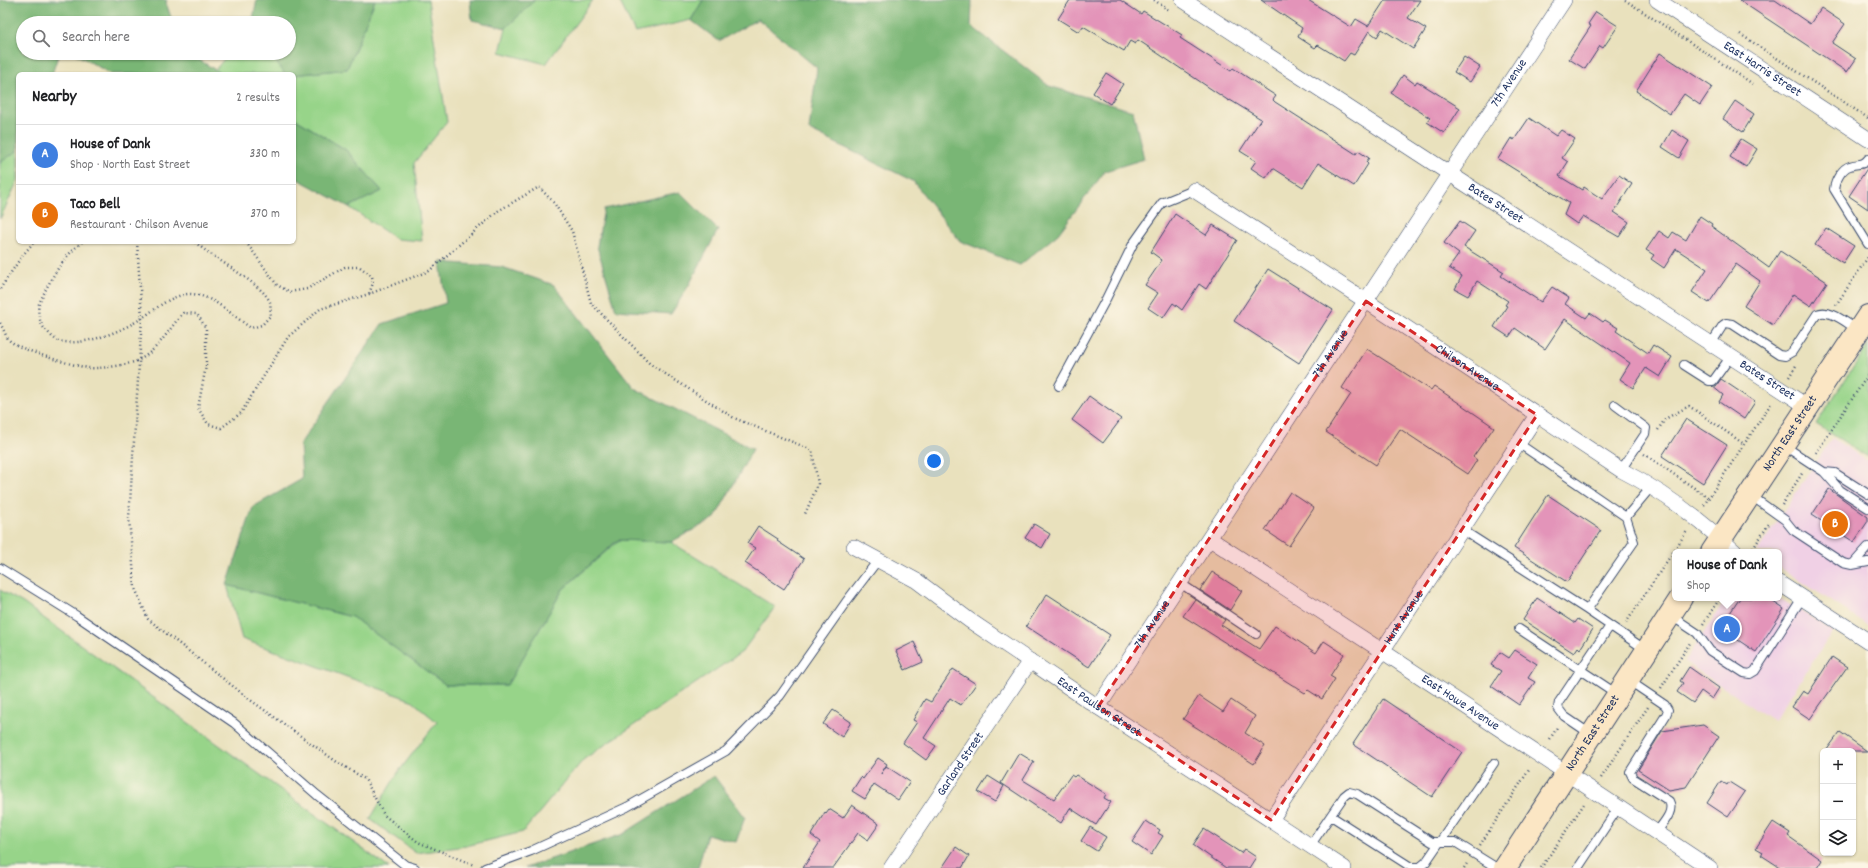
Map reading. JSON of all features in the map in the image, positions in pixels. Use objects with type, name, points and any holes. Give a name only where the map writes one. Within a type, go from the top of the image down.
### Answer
[{"type":"main road","name":"North East Street","points":[[1723,548],[1750,494],[1863,323]]},
{"type":"main road","name":"North East Street","points":[[1505,868],[1675,606]]},
{"type":"street","name":"Bates Street","points":[[1183,0],[1808,406]]},
{"type":"street","name":"7th Avenue","points":[[1098,707],[1564,0]]},
{"type":"street","name":"East Harris Street","points":[[1657,0],[1868,139]]},
{"type":"street","name":"Chilson Avenue","points":[[1194,190],[1366,301],[1621,470],[1652,486],[1696,517],[1723,548]]},
{"type":"street","name":"Hunt Avenue","points":[[1271,820],[1537,415]]},
{"type":"street","name":"East Howe Avenue","points":[[1210,539],[1710,868]]},
{"type":"street","name":"East Paulson Street","points":[[854,547],[917,581],[969,620],[1098,707],[1344,868]]},
{"type":"street","points":[[1782,585],[1868,641]]},
{"type":"street","name":"Garland Street","points":[[891,868],[1030,661]]},
{"type":"lane","points":[[1868,159],[1862,165],[1851,165],[1846,168],[1835,183],[1834,189],[1868,244]]},
{"type":"lane","points":[[1059,386],[1105,301],[1133,244],[1162,203],[1194,190]]},
{"type":"lane","points":[[1711,344],[1726,322],[1732,324],[1778,355],[1785,356],[1792,352],[1817,314],[1822,312],[1863,323]]},
{"type":"lane","points":[[1684,365],[1709,381],[1713,381],[1731,356]]},
{"type":"lane","points":[[1615,405],[1646,428],[1645,434],[1621,470]]},
{"type":"lane","points":[[1518,443],[1626,517],[1634,542],[1587,610]]},
{"type":"lane","points":[[1782,444],[1824,472],[1840,490],[1868,508]]},
{"type":"lane","points":[[1824,472],[1835,473],[1868,494]]},
{"type":"lane","points":[[1626,517],[1652,486]]},
{"type":"lane","points":[[1750,494],[1785,520],[1793,530],[1843,563],[1852,565],[1868,562]]},
{"type":"lane","points":[[1461,529],[1646,650]]},
{"type":"lane","points":[[1852,565],[1868,547]]},
{"type":"lane","points":[[485,868],[531,851],[627,807],[726,751],[780,696],[846,602],[878,560]]},
{"type":"lane","points":[[0,568],[77,616],[234,723],[330,805],[405,865],[415,868]]},
{"type":"lane","points":[[1180,583],[1256,634]]},
{"type":"lane","points":[[1675,606],[1710,651],[1744,672],[1750,674],[1755,671],[1802,598]]},
{"type":"lane","points":[[1592,734],[1564,716],[1558,708],[1559,702],[1610,626]]},
{"type":"lane","points":[[1519,630],[1580,670],[1654,698],[1665,705],[1668,710],[1666,715],[1630,772],[1633,778],[1669,802],[1672,806],[1671,812],[1656,832]]},
{"type":"lane","points":[[1331,816],[1411,867],[1420,867],[1426,862],[1494,763]]},
{"type":"lane","points":[[1310,846],[1344,796],[1349,792],[1357,794],[1432,842],[1455,842],[1497,868]]},
{"type":"lane","points":[[1578,868],[1618,808]]},
{"type":"path","points":[[1625,0],[1756,86]]},
{"type":"path","points":[[1735,31],[1868,118]]},
{"type":"path","points":[[0,322],[9,340],[38,355],[89,368],[115,366],[139,360],[158,346],[171,326],[183,313],[197,314],[206,328],[206,366],[198,408],[208,424],[221,428],[241,413],[288,336],[320,309],[369,294],[429,271],[498,211],[539,187],[554,203],[572,232],[591,303],[650,364],[734,418],[812,450],[818,484],[805,514]]},
{"type":"path","points":[[0,289],[22,256],[32,244]]},
{"type":"path","points":[[80,244],[70,252],[52,277],[38,307],[42,326],[58,341],[76,342],[104,337],[142,318],[163,302],[188,294],[214,300],[251,328],[262,325],[271,315],[270,302],[260,288],[205,252],[197,244]]},
{"type":"path","points":[[137,244],[142,318],[129,518],[135,588],[148,619],[249,699],[337,762],[365,779],[384,815],[418,842],[481,868]]},
{"type":"path","points":[[247,244],[277,285],[290,292],[307,289],[345,267],[360,267],[372,276],[373,284],[369,294]]},
{"type":"path","points":[[1830,314],[1868,257]]},
{"type":"path","points":[[1675,549],[1798,363]]},
{"type":"path","points":[[1657,431],[1665,419],[1689,406],[1744,444]]},
{"type":"path","points":[[1646,447],[1642,453],[1709,498]]},
{"type":"path","points":[[1620,632],[1672,553]]},
{"type":"path","points":[[1541,868],[1718,601]]},
{"type":"path","points":[[1550,739],[1564,716]]},
{"type":"path","points":[[1464,868],[1529,770]]},
{"type":"highlighted area","points":[[1366,301],[1537,415],[1271,820],[1098,707]]},
{"type":"shaded area","points":[[1832,438],[1868,461],[1868,625],[1782,569],[1782,549],[1759,549]]},
{"type":"shaded area","points":[[1782,600],[1833,631],[1774,721],[1685,662],[1724,601]]},
{"type":"green space","points":[[0,0],[167,0],[166,3],[171,16],[16,16],[16,60],[57,60],[53,72],[16,72],[16,151],[0,163]]},
{"type":"green space","points":[[257,0],[375,0],[347,69],[296,75],[296,72],[284,72],[275,60],[296,60],[296,16],[254,16]]},
{"type":"green space","points":[[375,0],[428,0],[447,122],[414,163],[422,241],[396,239],[349,207],[382,191],[346,150],[296,119],[296,75],[347,69]]},
{"type":"green space","points":[[470,0],[534,1],[506,28],[472,20]]},
{"type":"green space","points":[[534,0],[593,0],[546,64],[500,52],[506,28]]},
{"type":"green space","points":[[622,0],[703,0],[691,20],[635,33],[620,2]]},
{"type":"green space","points":[[703,0],[972,0],[971,26],[1049,86],[1133,111],[1144,159],[1105,171],[1058,234],[1020,265],[960,241],[913,181],[809,130],[817,68],[758,19],[719,41],[691,20]]},
{"type":"green space","points":[[86,60],[199,60],[219,72],[107,72]]},
{"type":"green space","points":[[223,60],[275,60],[284,72],[218,72],[215,70]]},
{"type":"green space","points":[[296,119],[346,150],[382,191],[349,207],[296,178]]},
{"type":"green space","points":[[16,151],[16,184],[0,219],[0,162]]},
{"type":"green space","points":[[680,192],[718,230],[689,285],[671,314],[616,310],[597,246],[604,209]]},
{"type":"green space","points":[[440,262],[502,267],[554,285],[634,388],[753,449],[715,518],[671,542],[618,540],[563,589],[507,685],[446,685],[352,617],[227,585],[253,507],[302,479],[300,444],[382,324],[446,303]]},
{"type":"green space","points":[[1868,345],[1868,457],[1816,424]]},
{"type":"green space","points":[[619,540],[671,542],[775,607],[742,652],[584,759],[523,832],[466,846],[416,853],[370,819],[399,771],[437,722],[411,700],[242,639],[227,585],[352,617],[446,685],[507,685],[563,589]]},
{"type":"green space","points":[[0,590],[23,603],[389,868],[0,868]]},
{"type":"green space","points":[[714,776],[745,817],[736,842],[707,834],[698,868],[525,868],[623,834]]},
{"type":"building","points":[[1070,0],[1120,0],[1141,14],[1143,11],[1182,35],[1180,38],[1231,71],[1233,68],[1276,96],[1273,100],[1275,102],[1356,154],[1358,151],[1369,158],[1366,162],[1368,164],[1354,186],[1318,163],[1303,187],[1273,168],[1266,178],[1251,168],[1256,161],[1240,151],[1261,119],[1230,100],[1229,101],[1138,40],[1135,44],[1130,41],[1124,51],[1083,26],[1079,32],[1058,19]]},
{"type":"building","points":[[1261,0],[1308,0],[1351,27],[1356,19],[1368,26],[1385,0],[1420,0],[1408,18],[1426,29],[1413,49],[1382,29],[1377,37],[1369,31],[1354,55],[1350,53],[1344,61],[1318,45],[1315,48],[1298,37],[1302,28]]},
{"type":"building","points":[[1739,0],[1775,0],[1810,24],[1821,8],[1845,24],[1832,43],[1856,59],[1847,72]]},
{"type":"building","points":[[1596,12],[1618,26],[1603,48],[1600,46],[1585,69],[1569,59],[1591,26],[1588,24]]},
{"type":"building","points":[[1660,53],[1712,87],[1700,105],[1684,94],[1670,114],[1636,91]]},
{"type":"building","points":[[1464,57],[1480,67],[1470,82],[1454,72]]},
{"type":"building","points":[[1106,73],[1123,84],[1110,104],[1093,93]]},
{"type":"building","points":[[1403,75],[1415,84],[1417,81],[1460,108],[1444,133],[1427,122],[1430,118],[1391,93]]},
{"type":"building","points":[[1735,101],[1754,114],[1743,132],[1723,119]]},
{"type":"building","points":[[1529,118],[1556,136],[1561,130],[1575,139],[1562,158],[1568,162],[1559,176],[1582,190],[1584,187],[1602,199],[1619,175],[1632,184],[1614,212],[1629,222],[1619,237],[1583,216],[1577,224],[1564,215],[1569,203],[1498,159],[1511,138],[1514,140]]},
{"type":"building","points":[[1672,130],[1689,141],[1679,158],[1662,147]]},
{"type":"building","points":[[1741,139],[1757,149],[1746,167],[1730,157]]},
{"type":"building","points":[[1868,167],[1868,209],[1849,196]]},
{"type":"building","points":[[1175,214],[1206,235],[1213,225],[1237,240],[1206,289],[1199,284],[1182,310],[1173,303],[1163,318],[1148,308],[1158,293],[1145,285],[1162,260],[1151,252]]},
{"type":"building","points":[[1700,216],[1712,224],[1711,226],[1769,268],[1780,251],[1827,282],[1811,306],[1793,294],[1773,325],[1744,306],[1760,281],[1736,264],[1709,303],[1692,292],[1707,269],[1676,249],[1664,268],[1651,259],[1654,255],[1646,250],[1659,231],[1669,238],[1673,232],[1686,240]]},
{"type":"building","points":[[1460,221],[1475,231],[1464,247],[1504,272],[1501,276],[1541,302],[1552,287],[1569,298],[1565,304],[1586,318],[1590,313],[1603,322],[1605,320],[1618,328],[1616,331],[1648,353],[1653,345],[1672,357],[1660,377],[1646,368],[1633,388],[1620,379],[1630,363],[1565,319],[1545,349],[1515,328],[1509,337],[1494,327],[1507,306],[1505,305],[1508,301],[1477,281],[1468,296],[1455,289],[1462,276],[1449,268],[1459,254],[1444,243]]},
{"type":"building","points":[[1826,228],[1854,246],[1843,263],[1815,245]]},
{"type":"building","points":[[1268,269],[1333,310],[1299,363],[1234,321]]},
{"type":"building","points":[[1367,349],[1431,390],[1434,386],[1494,427],[1473,457],[1477,460],[1468,474],[1400,429],[1376,465],[1326,432],[1351,394],[1342,388]]},
{"type":"building","points":[[1721,379],[1755,402],[1744,419],[1719,402],[1723,395],[1712,386],[1716,386]]},
{"type":"building","points":[[1089,396],[1121,419],[1103,443],[1072,420]]},
{"type":"building","points":[[1686,419],[1727,445],[1703,483],[1662,456]]},
{"type":"building","points":[[1829,489],[1868,517],[1868,521],[1854,542],[1812,515]]},
{"type":"building","points":[[1290,492],[1314,508],[1289,546],[1265,530]]},
{"type":"building","points":[[1548,495],[1601,530],[1567,582],[1514,548]]},
{"type":"building","points":[[1034,524],[1050,534],[1042,548],[1025,538]]},
{"type":"building","points":[[758,526],[804,559],[784,589],[745,563],[755,548],[747,543]]},
{"type":"building","points":[[1212,572],[1242,591],[1230,610],[1200,590]]},
{"type":"building","points":[[1047,594],[1110,635],[1089,667],[1026,626]]},
{"type":"building","points":[[1537,598],[1575,623],[1578,619],[1593,629],[1580,649],[1578,647],[1574,653],[1523,620]]},
{"type":"building","points":[[1195,599],[1225,620],[1221,625],[1259,649],[1275,626],[1316,653],[1324,641],[1344,654],[1330,676],[1335,679],[1322,699],[1308,690],[1305,693],[1183,616]]},
{"type":"building","points":[[1738,601],[1772,601],[1784,609],[1756,652],[1720,628]]},
{"type":"building","points":[[914,642],[923,662],[905,670],[896,651]]},
{"type":"building","points":[[1515,650],[1537,664],[1528,678],[1535,682],[1519,705],[1491,686],[1501,671],[1491,665],[1500,652],[1509,658]]},
{"type":"building","points":[[1832,657],[1847,667],[1810,719],[1792,707],[1803,691],[1808,694]]},
{"type":"building","points":[[1689,667],[1719,688],[1712,699],[1701,691],[1693,703],[1677,692],[1683,683],[1680,681]]},
{"type":"building","points":[[953,669],[976,684],[961,705],[950,698],[924,738],[936,746],[926,760],[903,743],[917,722],[913,720],[925,699],[931,702]]},
{"type":"building","points":[[1199,696],[1223,712],[1231,700],[1255,716],[1245,733],[1265,746],[1254,764],[1183,719]]},
{"type":"building","points":[[1383,699],[1462,752],[1432,797],[1353,744]]},
{"type":"building","points":[[833,710],[851,722],[842,737],[823,724]]},
{"type":"building","points":[[1703,725],[1719,736],[1686,787],[1669,790],[1638,770],[1662,731]]},
{"type":"building","points":[[1840,732],[1867,751],[1856,751],[1856,748],[1828,748]]},
{"type":"building","points":[[1019,753],[1034,762],[1023,780],[1054,799],[1071,775],[1074,777],[1076,775],[1106,794],[1104,798],[1111,802],[1096,825],[1070,808],[1061,823],[1001,783]]},
{"type":"building","points":[[878,758],[887,764],[881,774],[886,766],[910,782],[898,800],[874,784],[865,799],[852,791],[861,777],[863,779]]},
{"type":"building","points":[[988,776],[1004,786],[995,802],[978,792]]},
{"type":"building","points":[[1721,781],[1727,785],[1729,782],[1745,792],[1728,817],[1707,803]]},
{"type":"building","points":[[852,805],[879,824],[868,840],[858,833],[833,868],[803,868],[820,842],[811,835],[825,812],[826,813],[829,809],[843,818]]},
{"type":"building","points":[[1146,821],[1160,830],[1158,833],[1163,836],[1151,855],[1132,842]]},
{"type":"building","points":[[1773,822],[1790,833],[1788,836],[1822,860],[1817,868],[1781,868],[1761,855],[1763,852],[1756,848]]},
{"type":"building","points":[[1090,827],[1106,837],[1097,851],[1081,841]]},
{"type":"building","points":[[1204,829],[1241,853],[1244,849],[1256,857],[1249,868],[1226,868],[1193,845]]},
{"type":"building","points":[[956,847],[969,856],[962,868],[942,868]]},
{"type":"place","name":"Taco Bell","points":[[1835,524]]},
{"type":"place","name":"House of Dank","points":[[1727,629]]}]
